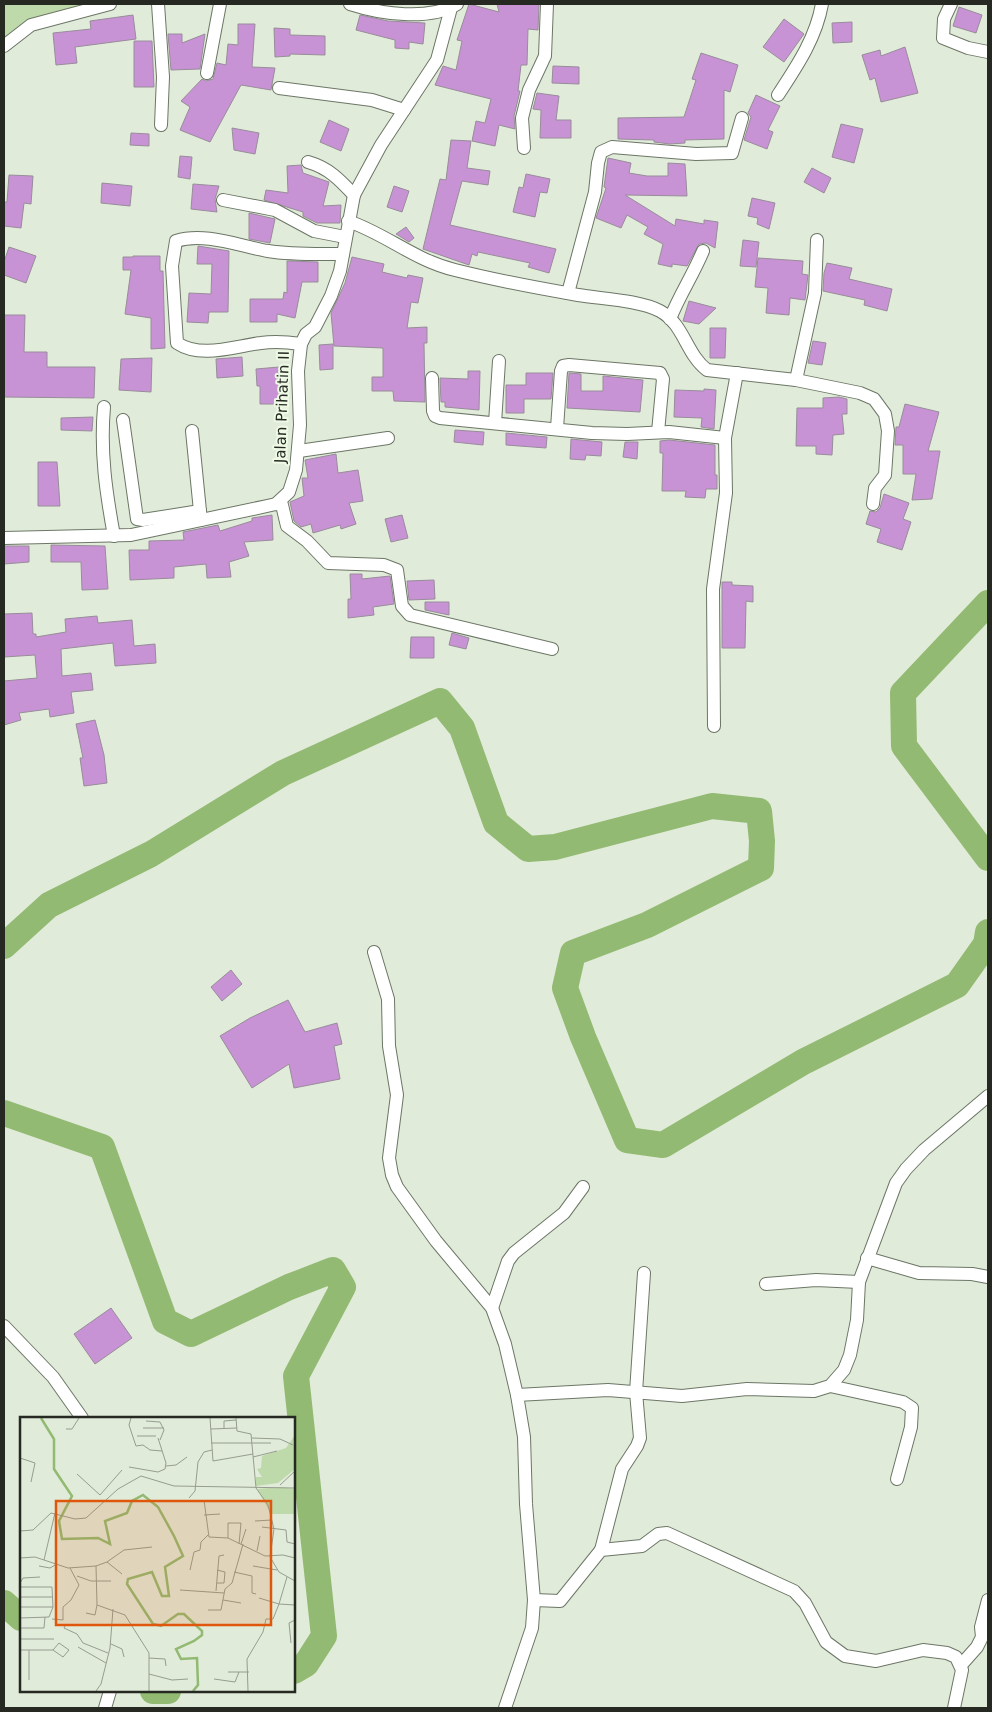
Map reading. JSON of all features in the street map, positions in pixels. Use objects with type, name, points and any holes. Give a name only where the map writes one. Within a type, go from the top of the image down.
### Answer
[{"type":"street","points":[[4,46],[31,25],[110,4]]},
{"type":"street","points":[[158,4],[163,77],[161,125]]},
{"type":"street","points":[[207,73],[220,4]]},
{"type":"street","points":[[350,4],[411,16],[453,5]]},
{"type":"street","points":[[524,148],[522,118],[529,90],[545,56],[547,4]]},
{"type":"street","points":[[778,95],[809,46],[817,26],[822,4]]},
{"type":"street","points":[[951,4],[944,19],[943,38],[968,48],[988,52]]},
{"type":"street","name":"Jalan Prihatin II","points":[[276,504],[289,492],[299,451],[298,371],[300,344],[326,307],[340,271],[354,195],[381,145],[437,60],[453,5]]},
{"type":"street","points":[[279,88],[372,100],[404,110]]},
{"type":"street","points":[[568,293],[595,192],[601,152],[612,147],[696,154],[732,154],[742,118]]},
{"type":"street","points":[[308,162],[319,165],[336,176],[354,195]]},
{"type":"street","points":[[223,200],[275,210],[314,231],[345,237]]},
{"type":"street","points":[[348,221],[371,229],[404,250],[421,258],[454,270],[649,308],[660,312],[679,328],[698,363],[707,370],[796,380],[860,393],[874,399],[882,408],[887,424],[886,470],[882,481],[875,488],[873,504]]},
{"type":"street","points":[[300,344],[260,343],[198,351],[186,349],[177,343],[172,266],[176,241],[185,238],[220,241],[268,251],[343,254]]},
{"type":"street","points":[[796,380],[815,293],[817,240]]},
{"type":"street","points":[[670,319],[680,294],[695,272],[703,251]]},
{"type":"street","points":[[495,423],[499,362]]},
{"type":"street","points":[[557,428],[561,371],[563,366],[569,365],[660,373],[663,379],[658,432]]},
{"type":"street","points":[[714,726],[711,616],[715,563],[726,493],[726,438],[737,373]]},
{"type":"street","points":[[432,378],[435,416],[440,418],[612,434],[658,432],[726,438]]},
{"type":"street","points":[[104,407],[102,463],[114,536]]},
{"type":"street","points":[[123,420],[137,519],[200,515],[276,504],[282,506],[289,528],[307,541],[328,563],[384,565],[397,570],[402,606],[410,615],[552,649]]},
{"type":"street","points":[[192,431],[200,515]]},
{"type":"street","points":[[299,451],[388,438]]},
{"type":"street","points":[[4,538],[114,536],[200,515]]},
{"type":"street","points":[[374,952],[388,999],[389,1046],[397,1095],[390,1158],[392,1175],[398,1187],[436,1241],[492,1308],[505,1344],[518,1395],[524,1437],[526,1504],[534,1600],[532,1628],[506,1707]]},
{"type":"street","points":[[518,1395],[608,1390],[677,1396],[747,1389],[809,1392],[830,1386],[844,1370],[854,1344],[859,1282],[891,1193],[901,1175],[939,1136],[988,1096]]},
{"type":"street","points":[[492,1308],[508,1261],[514,1252],[564,1213],[583,1187]]},
{"type":"street","points":[[867,1258],[919,1273],[972,1274],[988,1277]]},
{"type":"street","points":[[534,1600],[560,1601],[601,1550],[622,1469],[640,1438],[636,1392],[644,1273]]},
{"type":"street","points":[[766,1284],[816,1280],[859,1282]]},
{"type":"street","points":[[4,1326],[52,1377],[81,1417]]},
{"type":"street","points":[[830,1386],[903,1402],[912,1408],[911,1427],[897,1479]]},
{"type":"street","points":[[601,1550],[642,1546],[658,1534],[667,1533],[794,1591],[806,1603],[826,1642],[840,1653],[876,1661],[911,1651],[931,1650],[951,1654],[961,1665]]},
{"type":"street","points":[[954,1708],[961,1676],[961,1665],[985,1639],[981,1627],[988,1600]]},
{"type":"street","points":[[105,1707],[110,1692]]},
{"type":"green space","points":[[4,4],[90,4],[4,39]]},
{"type":"building","points":[[469,4],[499,12],[497,4],[539,4],[538,30],[528,29],[527,65],[521,65],[518,91],[520,91],[514,116],[515,129],[499,125],[495,146],[472,141],[476,121],[485,123],[491,99],[435,85],[443,66],[456,70],[462,41],[457,40]]},
{"type":"building","points":[[959,7],[982,15],[976,33],[953,26]]},
{"type":"building","points":[[133,15],[136,39],[75,47],[77,63],[56,65],[53,33],[91,29],[90,21]]},
{"type":"building","points":[[360,15],[388,21],[425,23],[423,44],[409,42],[409,49],[395,48],[395,40],[356,30]]},
{"type":"building","points":[[784,19],[804,34],[784,62],[763,47]]},
{"type":"building","points":[[852,22],[852,42],[833,43],[832,23]]},
{"type":"building","points":[[238,24],[255,24],[252,67],[275,68],[271,90],[241,85],[210,142],[180,130],[190,107],[181,101],[202,79],[206,81],[213,79],[217,63],[226,65],[228,44],[238,45]]},
{"type":"building","points":[[274,28],[290,29],[290,35],[325,36],[325,55],[290,54],[290,56],[275,57]]},
{"type":"building","points":[[168,34],[182,34],[182,43],[205,34],[200,69],[171,70]]},
{"type":"building","points":[[134,41],[152,41],[154,87],[134,87]]},
{"type":"building","points":[[905,47],[918,93],[881,102],[875,78],[870,80],[862,55],[880,50],[881,56]]},
{"type":"building","points":[[701,53],[738,65],[730,92],[724,90],[724,139],[685,140],[685,143],[670,144],[654,142],[654,140],[618,139],[618,118],[684,117],[696,80],[692,79]]},
{"type":"building","points":[[553,66],[579,67],[579,84],[552,83]]},
{"type":"building","points":[[537,93],[559,96],[556,120],[571,120],[571,138],[540,138],[541,110],[533,109]]},
{"type":"building","points":[[756,95],[780,106],[768,130],[773,132],[767,149],[744,140],[751,117],[748,113]]},
{"type":"building","points":[[329,120],[349,129],[341,151],[320,142]]},
{"type":"building","points":[[841,124],[863,129],[854,163],[832,157]]},
{"type":"building","points":[[232,128],[259,133],[255,154],[234,150]]},
{"type":"building","points":[[131,133],[149,134],[149,146],[130,145]]},
{"type":"building","points":[[451,140],[471,141],[467,168],[490,171],[488,185],[462,181],[450,225],[556,249],[549,273],[528,267],[530,263],[478,252],[477,256],[472,254],[469,265],[423,249],[440,179],[446,180]]},
{"type":"building","points":[[180,156],[192,157],[190,179],[178,177]]},
{"type":"building","points":[[608,158],[631,163],[629,173],[647,176],[668,176],[668,163],[685,164],[687,196],[625,195],[675,226],[676,219],[704,224],[704,220],[718,222],[715,248],[706,243],[699,244],[687,266],[672,264],[672,267],[658,264],[663,244],[644,234],[648,227],[627,215],[621,228],[596,218],[606,188],[604,187]]},
{"type":"building","points":[[301,165],[303,173],[329,182],[323,206],[341,205],[340,223],[317,223],[303,216],[303,212],[264,200],[266,190],[288,193],[287,166]]},
{"type":"building","points":[[812,168],[831,178],[824,193],[804,182]]},
{"type":"building","points":[[526,174],[550,179],[547,193],[540,192],[535,217],[513,212],[519,187],[523,188]]},
{"type":"building","points":[[9,175],[33,176],[31,204],[24,203],[21,228],[4,226],[4,202],[7,202]]},
{"type":"building","points":[[102,183],[132,186],[130,206],[101,203]]},
{"type":"building","points":[[193,184],[219,186],[215,199],[217,212],[191,209]]},
{"type":"building","points":[[394,186],[409,191],[402,212],[387,207]]},
{"type":"building","points":[[752,198],[775,203],[769,229],[757,224],[758,218],[748,216]]},
{"type":"building","points":[[249,213],[275,219],[270,243],[249,239]]},
{"type":"building","points":[[406,227],[414,238],[409,242],[396,234]]},
{"type":"building","points":[[743,240],[759,242],[756,267],[740,266]]},
{"type":"building","points":[[198,246],[229,251],[228,312],[209,312],[208,323],[187,322],[189,293],[211,294],[212,264],[197,264]]},
{"type":"building","points":[[9,247],[36,256],[26,283],[4,275],[4,262]]},
{"type":"building","points":[[160,256],[160,271],[163,271],[165,348],[151,349],[151,318],[125,314],[131,270],[123,270],[123,257]]},
{"type":"building","points":[[352,257],[384,264],[382,272],[407,278],[408,275],[423,278],[418,303],[411,302],[407,328],[427,327],[427,343],[424,343],[425,402],[394,401],[393,391],[372,391],[372,377],[383,377],[383,348],[334,346],[331,313],[345,283]]},
{"type":"building","points":[[758,258],[803,261],[802,274],[808,275],[805,300],[790,298],[789,315],[766,313],[768,288],[755,287]]},
{"type":"building","points":[[287,261],[318,262],[318,282],[302,282],[295,318],[277,314],[277,322],[250,322],[250,299],[283,299],[284,292],[287,293]]},
{"type":"building","points":[[827,263],[852,268],[849,279],[892,289],[887,311],[864,305],[865,300],[823,291],[824,273]]},
{"type":"building","points":[[689,301],[716,308],[699,324],[683,321]]},
{"type":"building","points":[[4,315],[25,315],[24,352],[47,352],[47,367],[95,367],[94,398],[4,397]]},
{"type":"building","points":[[710,328],[726,328],[725,358],[710,358]]},
{"type":"building","points":[[813,341],[826,343],[822,365],[808,363]]},
{"type":"building","points":[[333,344],[333,369],[320,370],[319,345]]},
{"type":"building","points":[[242,357],[243,376],[217,378],[216,359]]},
{"type":"building","points":[[152,358],[151,392],[119,390],[121,359]]},
{"type":"building","points":[[279,367],[280,404],[260,404],[260,386],[257,386],[256,369]]},
{"type":"building","points":[[468,371],[480,371],[479,410],[445,407],[445,402],[441,402],[440,378],[468,379]]},
{"type":"building","points":[[526,373],[553,373],[551,399],[524,399],[524,413],[506,413],[506,385],[526,385]]},
{"type":"building","points":[[569,373],[581,374],[581,391],[603,391],[603,376],[643,380],[640,412],[567,408]]},
{"type":"building","points":[[704,389],[716,390],[714,429],[701,427],[702,418],[674,417],[675,390],[704,391]]},
{"type":"building","points":[[839,397],[847,399],[847,414],[842,414],[844,434],[833,435],[832,455],[816,454],[816,446],[796,446],[797,408],[823,408],[823,398]]},
{"type":"building","points":[[905,404],[939,412],[928,451],[940,451],[932,499],[912,500],[916,474],[903,474],[903,445],[895,445],[896,427],[899,427]]},
{"type":"building","points":[[93,417],[92,431],[61,430],[61,418]]},
{"type":"building","points":[[455,430],[484,432],[483,445],[454,442]]},
{"type":"building","points":[[506,433],[547,437],[546,448],[506,445]]},
{"type":"building","points":[[571,439],[602,442],[601,456],[586,455],[585,460],[570,459]]},
{"type":"building","points":[[669,440],[715,445],[717,489],[706,489],[705,498],[685,497],[686,491],[662,491],[663,453],[660,453],[660,441]]},
{"type":"building","points":[[625,442],[638,442],[637,459],[623,457]]},
{"type":"building","points":[[336,454],[338,473],[358,470],[363,501],[349,503],[356,524],[341,529],[340,525],[313,533],[311,524],[301,527],[294,521],[290,502],[304,496],[302,478],[308,478],[305,460]]},
{"type":"building","points":[[38,462],[57,462],[60,506],[38,506]]},
{"type":"building","points":[[884,494],[909,503],[903,519],[911,522],[902,550],[877,542],[881,529],[866,524],[870,511],[876,512],[880,508]]},
{"type":"building","points":[[272,515],[273,540],[244,542],[249,556],[229,562],[231,577],[207,578],[206,564],[174,567],[174,578],[130,580],[129,550],[149,550],[149,541],[184,540],[183,532],[218,525],[220,531],[252,521],[252,518]]},
{"type":"building","points":[[402,515],[408,538],[391,542],[385,519]]},
{"type":"building","points":[[51,545],[105,546],[108,589],[82,590],[81,562],[51,562]]},
{"type":"building","points":[[4,546],[29,546],[29,562],[4,564]]},
{"type":"building","points":[[350,574],[362,574],[362,579],[390,576],[394,604],[373,607],[374,615],[348,618],[348,599],[351,599]]},
{"type":"building","points":[[434,580],[435,599],[409,600],[407,581]]},
{"type":"building","points":[[722,582],[732,582],[732,585],[753,586],[753,602],[746,601],[745,648],[722,648]]},
{"type":"building","points":[[425,602],[449,602],[449,615],[425,610]]},
{"type":"building","points":[[32,613],[33,634],[36,634],[36,637],[66,632],[65,619],[97,616],[98,623],[132,620],[134,646],[155,644],[156,663],[115,666],[113,643],[61,649],[62,676],[91,673],[93,690],[71,692],[74,713],[50,717],[49,709],[19,713],[21,720],[4,725],[4,681],[37,678],[35,655],[4,657],[4,614]]},
{"type":"building","points":[[452,633],[469,638],[466,649],[449,645]]},
{"type":"building","points":[[411,637],[434,637],[434,658],[410,658]]},
{"type":"building","points":[[95,720],[104,755],[107,783],[84,786],[80,758],[83,758],[76,724]]},
{"type":"building","points":[[231,970],[242,984],[222,1001],[211,987]]},
{"type":"building","points":[[288,1000],[305,1032],[337,1023],[342,1044],[334,1046],[340,1079],[294,1088],[289,1064],[252,1088],[220,1036],[250,1018]]},
{"type":"building","points":[[111,1308],[132,1338],[95,1364],[74,1334]]},
{"type":"waterway","points":[[988,603],[903,693],[904,746],[988,858]]},
{"type":"waterway","points":[[4,946],[49,905],[151,854],[283,773],[440,701],[462,728],[496,823],[528,849],[555,847],[712,806],[759,811],[762,841],[761,868],[647,925],[573,953],[565,988],[583,1037],[627,1140],[663,1145],[803,1062],[957,985],[986,944],[988,932]]},
{"type":"waterway","points":[[4,1113],[102,1147],[165,1321],[191,1334],[289,1287],[333,1270],[343,1287],[296,1376],[324,1636],[306,1664],[295,1670]]},
{"type":"waterway","points":[[4,1603],[20,1617]]}]
